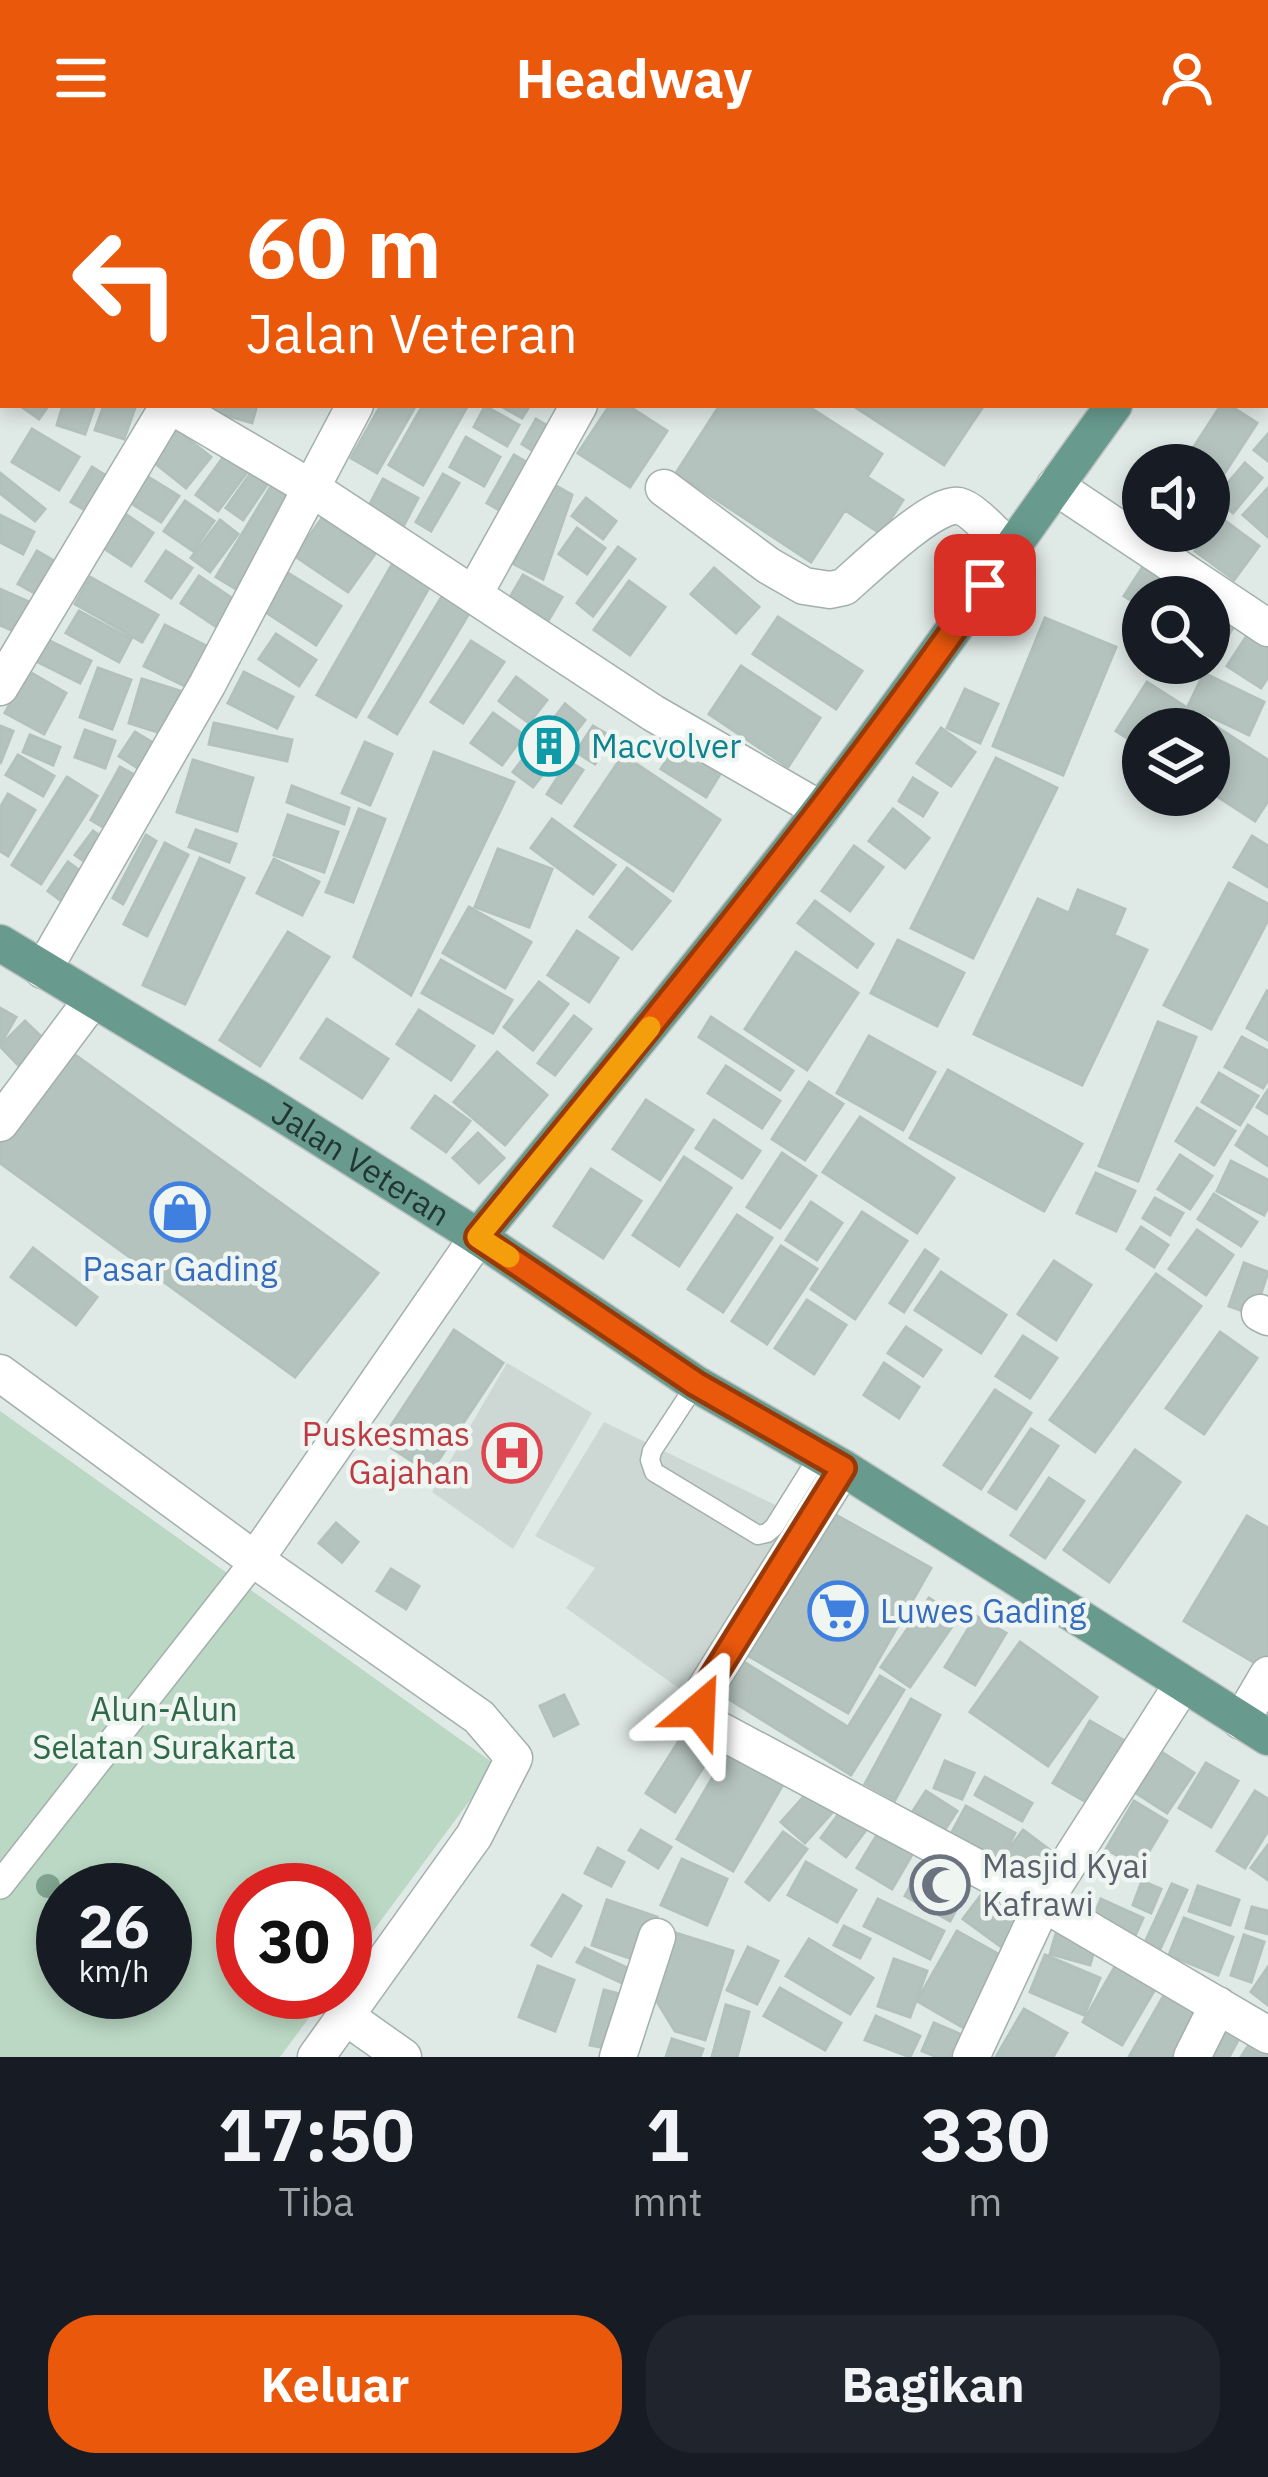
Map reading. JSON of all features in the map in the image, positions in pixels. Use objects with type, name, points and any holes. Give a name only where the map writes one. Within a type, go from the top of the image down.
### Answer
[{"type":"main road","points":[[478,1237],[821,810],[1112,408]]},
{"type":"main road","name":"Jalan Veteran","points":[[0,943],[279,1112],[478,1237],[696,1384],[831,1462],[1255,1729]]},
{"type":"street","points":[[2,681],[167,408]]},
{"type":"street","points":[[174,408],[311,488],[653,713],[821,810]]},
{"type":"street","points":[[43,970],[207,685],[353,408]]},
{"type":"street","points":[[474,594],[577,408]]},
{"type":"street","points":[[1055,486],[1268,628]]},
{"type":"street","points":[[664,488],[752,554],[804,586],[844,587],[920,522],[950,506],[965,508],[1010,549]]},
{"type":"street","points":[[0,1123],[92,1000]]},
{"type":"street","points":[[0,1885],[255,1560],[478,1237]]},
{"type":"street","points":[[0,1373],[479,1717],[514,1758],[474,1835],[372,1978]]},
{"type":"street","points":[[831,1462],[699,1699],[704,1721],[1043,1903],[1268,2036]]},
{"type":"street","points":[[1255,1729],[1268,1675]]},
{"type":"street","points":[[971,2057],[1043,1903],[1182,1685]]},
{"type":"street","points":[[618,2057],[657,1937]]},
{"type":"street","points":[[1192,2057],[1217,2005]]},
{"type":"street","points":[[316,2057],[343,2019]]},
{"type":"street","points":[[349,2019],[403,2057]]},
{"type":"lane","points":[[696,1384],[652,1451],[654,1472],[758,1535],[774,1527],[831,1462]]},
{"type":"shaded area","name":"Puskesmas Gajahan","points":[[507,1363],[592,1413],[513,1549],[432,1492]]},
{"type":"shaded area","points":[[604,1422],[794,1514],[684,1692],[566,1608],[595,1568],[535,1536]]},
{"type":"green space","name":"Alun-Alun Selatan Surakarta","points":[[0,1411],[496,1765],[372,1933],[372,1863],[216,1863],[216,2019],[308,2019],[280,2057],[0,2057]]},
{"type":"building","points":[[23,408],[47,408],[39,419]]},
{"type":"building","points":[[62,408],[94,408],[85,434],[57,425]]},
{"type":"building","points":[[103,408],[135,408],[124,439],[95,430]]},
{"type":"building","points":[[212,408],[256,408],[252,423]]},
{"type":"building","points":[[379,408],[414,408],[377,473],[351,458]]},
{"type":"building","points":[[421,408],[466,408],[423,485],[389,465]]},
{"type":"building","points":[[484,408],[519,425],[507,446],[474,427]]},
{"type":"building","points":[[504,408],[528,408],[522,418]]},
{"type":"building","points":[[608,408],[632,408],[667,431],[630,487],[578,453]]},
{"type":"building","points":[[718,408],[811,408],[882,454],[867,477],[903,500],[881,534],[845,510],[811,562],[676,473]]},
{"type":"building","points":[[857,408],[982,408],[944,465]]},
{"type":"building","points":[[1219,408],[1234,408],[1257,423],[1230,465],[1230,444],[1196,444]]},
{"type":"building","points":[[536,419],[561,434],[546,459],[522,444]]},
{"type":"building","points":[[170,425],[211,457],[186,488],[146,456]]},
{"type":"building","points":[[32,429],[79,457],[59,490],[12,462]]},
{"type":"building","points":[[1268,434],[1268,461],[1254,450]]},
{"type":"building","points":[[466,437],[500,457],[484,486],[450,467]]},
{"type":"building","points":[[227,452],[250,468],[218,511],[196,495]]},
{"type":"building","points":[[514,455],[535,467],[508,515],[487,503]]},
{"type":"building","points":[[1245,463],[1262,478],[1233,513],[1230,510],[1230,480]]},
{"type":"building","points":[[92,467],[113,480],[92,514],[71,502]]},
{"type":"building","points":[[140,472],[179,496],[161,522],[123,498]]},
{"type":"building","points":[[0,473],[45,509],[35,521],[0,493]]},
{"type":"building","points":[[250,474],[267,485],[243,520],[226,508]]},
{"type":"building","points":[[443,474],[459,483],[431,531],[416,522]]},
{"type":"building","points":[[383,479],[418,498],[404,525],[369,506]]},
{"type":"building","points":[[546,480],[572,495],[543,579],[514,564]]},
{"type":"building","points":[[273,483],[293,495],[236,589],[216,577]]},
{"type":"building","points":[[1268,488],[1268,537],[1243,515]]},
{"type":"building","points":[[586,498],[616,521],[603,539],[572,516]]},
{"type":"building","points":[[185,501],[214,521],[193,551],[164,531]]},
{"type":"building","points":[[118,509],[153,533],[131,566],[96,543]]},
{"type":"building","points":[[0,515],[34,532],[23,554],[0,542]]},
{"type":"building","points":[[322,518],[375,554],[348,592],[295,556]]},
{"type":"building","points":[[220,520],[238,534],[210,572],[191,558]]},
{"type":"building","points":[[1230,524],[1259,546],[1234,580],[1196,552],[1230,552]]},
{"type":"building","points":[[577,528],[605,548],[587,574],[559,554]]},
{"type":"building","points":[[618,547],[635,559],[593,616],[577,603]]},
{"type":"building","points":[[37,551],[63,566],[45,599],[18,584]]},
{"type":"building","points":[[166,551],[192,568],[171,598],[146,581]]},
{"type":"building","points":[[1151,554],[1184,576],[1137,576]]},
{"type":"building","points":[[397,556],[435,577],[356,717],[317,695]]},
{"type":"building","points":[[714,568],[759,607],[736,633],[691,594]]},
{"type":"building","points":[[288,573],[341,606],[316,645],[264,611]]},
{"type":"building","points":[[523,575],[562,597],[548,621],[509,599]]},
{"type":"building","points":[[199,576],[239,603],[221,630],[181,603]]},
{"type":"building","points":[[90,577],[158,615],[142,642],[75,604]]},
{"type":"building","points":[[629,581],[665,607],[630,655],[594,630]]},
{"type":"building","points":[[0,589],[34,604],[21,634],[0,625]]},
{"type":"building","points":[[444,593],[471,610],[397,734],[369,717]]},
{"type":"building","points":[[1230,606],[1242,614],[1230,633]]},
{"type":"building","points":[[79,611],[131,639],[119,662],[66,633]]},
{"type":"building","points":[[778,617],[862,671],[836,709],[753,654]]},
{"type":"building","points":[[1045,618],[1116,647],[1063,775],[993,746]]},
{"type":"building","points":[[165,625],[214,650],[193,690],[144,666]]},
{"type":"building","points":[[1254,625],[1268,635],[1268,677],[1261,688],[1230,668]]},
{"type":"building","points":[[276,634],[316,660],[299,686],[259,659]]},
{"type":"building","points":[[48,640],[91,661],[80,683],[38,662]]},
{"type":"building","points":[[471,641],[504,662],[463,723],[431,702]]},
{"type":"building","points":[[741,666],[820,718],[788,767],[709,714]]},
{"type":"building","points":[[98,668],[131,680],[112,729],[80,717]]},
{"type":"building","points":[[28,671],[66,693],[44,734],[5,713]]},
{"type":"building","points":[[244,672],[293,697],[277,728],[228,703]]},
{"type":"building","points":[[516,677],[547,700],[529,723],[499,701]]},
{"type":"building","points":[[142,679],[180,691],[167,735],[129,723]]},
{"type":"building","points":[[1150,684],[1187,708],[1131,708]]},
{"type":"building","points":[[1199,684],[1227,684],[1264,702],[1249,735],[1230,726],[1230,708],[1188,706]]},
{"type":"building","points":[[965,689],[998,704],[980,743],[947,728]]},
{"type":"building","name":"Macvolver","points":[[565,704],[585,720],[533,787],[513,772]]},
{"type":"building","points":[[493,713],[524,735],[502,765],[471,743]]},
{"type":"building","points":[[214,723],[292,740],[287,761],[209,744]]},
{"type":"building","points":[[0,726],[13,731],[0,764]]},
{"type":"building","points":[[593,726],[612,737],[595,764],[576,752]]},
{"type":"building","points":[[941,728],[975,752],[951,786],[917,763]]},
{"type":"building","points":[[85,730],[115,741],[105,768],[75,757]]},
{"type":"building","points":[[135,732],[163,749],[147,774],[119,756]]},
{"type":"building","points":[[30,735],[60,747],[53,765],[23,752]]},
{"type":"building","points":[[1230,736],[1268,760],[1268,801],[1255,821],[1230,805]]},
{"type":"building","points":[[681,738],[725,766],[706,797],[661,769]]},
{"type":"building","points":[[365,742],[392,754],[370,805],[342,793]]},
{"type":"building","points":[[434,752],[514,782],[411,995],[354,957]]},
{"type":"building","points":[[18,755],[54,776],[43,796],[6,775]]},
{"type":"building","points":[[623,755],[720,820],[673,891],[575,826]]},
{"type":"building","points":[[996,758],[1057,788],[973,958],[911,928]]},
{"type":"building","points":[[193,760],[253,778],[237,831],[177,812]]},
{"type":"building","points":[[568,761],[583,770],[561,803],[547,794]]},
{"type":"building","points":[[120,767],[144,780],[115,834],[91,820]]},
{"type":"building","points":[[67,777],[97,796],[41,884],[12,865]]},
{"type":"building","points":[[913,778],[937,793],[923,816],[899,801]]},
{"type":"building","points":[[292,786],[349,808],[344,824],[287,802]]},
{"type":"building","points":[[8,794],[35,810],[8,856],[0,851],[0,808]]},
{"type":"building","points":[[359,809],[385,819],[353,902],[326,892]]},
{"type":"building","points":[[893,809],[929,838],[905,868],[869,841]]},
{"type":"building","points":[[288,815],[338,832],[324,872],[274,855]]},
{"type":"building","points":[[552,819],[615,865],[593,894],[531,848]]},
{"type":"building","points":[[196,830],[236,844],[229,862],[189,847]]},
{"type":"building","points":[[93,831],[110,843],[92,867],[75,855]]},
{"type":"building","points":[[146,835],[156,841],[123,904],[113,898]]},
{"type":"building","points":[[1252,836],[1268,846],[1268,887],[1234,867]]},
{"type":"building","points":[[165,843],[188,855],[147,936],[124,924]]},
{"type":"building","points":[[854,846],[883,867],[850,911],[822,891]]},
{"type":"building","points":[[498,849],[552,869],[529,927],[475,907]]},
{"type":"building","points":[[200,858],[244,878],[185,1004],[143,985]]},
{"type":"building","points":[[274,859],[319,882],[302,915],[257,893]]},
{"type":"building","points":[[68,862],[91,879],[71,908],[48,891]]},
{"type":"building","points":[[627,868],[670,901],[632,949],[590,917]]},
{"type":"building","points":[[1229,883],[1268,904],[1268,920],[1211,1029],[1164,1005]]},
{"type":"building","points":[[1078,890],[1125,909],[1114,935],[1147,950],[1082,1085],[974,1034],[1038,899],[1069,913]]},
{"type":"building","points":[[815,901],[873,944],[857,967],[798,923]]},
{"type":"building","points":[[469,907],[531,942],[505,988],[443,953]]},
{"type":"building","points":[[577,931],[618,958],[589,1002],[548,975]]},
{"type":"building","points":[[288,932],[329,957],[260,1066],[220,1040]]},
{"type":"building","points":[[898,940],[964,973],[937,1026],[871,993]]},
{"type":"building","points":[[796,952],[858,993],[807,1070],[745,1029]]},
{"type":"building","points":[[441,960],[512,1000],[493,1033],[422,993]]},
{"type":"building","points":[[539,982],[568,1004],[533,1050],[504,1027]]},
{"type":"building","points":[[1268,992],[1268,1040],[1247,1028]]},
{"type":"building","points":[[0,1008],[16,1017],[0,1045]]},
{"type":"building","points":[[419,1010],[474,1046],[451,1080],[397,1044]]},
{"type":"building","points":[[574,1016],[591,1029],[555,1075],[538,1063]]},
{"type":"building","points":[[711,1017],[793,1071],[780,1090],[699,1037]]},
{"type":"building","points":[[327,1019],[388,1059],[362,1098],[301,1058]]},
{"type":"building","points":[[25,1021],[51,1046],[25,1072],[0,1046]]},
{"type":"building","points":[[1158,1022],[1196,1037],[1138,1181],[1099,1166]]},
{"type":"building","points":[[869,1036],[935,1072],[903,1130],[837,1093]]},
{"type":"building","points":[[1242,1037],[1268,1051],[1268,1080],[1263,1088],[1225,1067]]},
{"type":"building","name":"Pasar Gading","points":[[64,1047],[378,1273],[295,1377],[0,1163],[0,1128]]},
{"type":"building","points":[[497,1052],[547,1095],[505,1145],[454,1102]]},
{"type":"building","points":[[726,1066],[780,1101],[762,1128],[708,1093]]},
{"type":"building","points":[[948,1070],[1082,1144],[1044,1211],[910,1138]]},
{"type":"building","points":[[1219,1073],[1258,1096],[1240,1125],[1202,1102]]},
{"type":"building","points":[[809,1082],[843,1104],[805,1160],[772,1139]]},
{"type":"building","points":[[1268,1090],[1268,1114],[1257,1107]]},
{"type":"building","points":[[435,1096],[470,1121],[446,1152],[412,1128]]},
{"type":"building","points":[[646,1100],[693,1130],[660,1180],[613,1149]]},
{"type":"building","points":[[1197,1108],[1235,1131],[1214,1165],[1176,1141]]},
{"type":"building","points":[[860,1117],[954,1178],[917,1233],[823,1172]]},
{"type":"building","points":[[714,1120],[760,1151],[742,1178],[696,1148]]},
{"type":"building","points":[[1248,1125],[1268,1138],[1268,1166],[1236,1145]]},
{"type":"building","points":[[478,1133],[504,1158],[479,1183],[453,1158]]},
{"type":"building","points":[[782,1153],[816,1176],[780,1228],[747,1207]]},
{"type":"building","points":[[1180,1155],[1212,1176],[1190,1209],[1158,1189]]},
{"type":"building","points":[[684,1157],[731,1188],[679,1266],[633,1235]]},
{"type":"building","points":[[1231,1161],[1268,1180],[1264,1215],[1217,1191]]},
{"type":"building","points":[[591,1169],[641,1201],[603,1258],[554,1226]]},
{"type":"building","points":[[1096,1173],[1135,1191],[1116,1231],[1077,1213]]},
{"type":"building","points":[[1214,1194],[1257,1222],[1241,1246],[1198,1219]]},
{"type":"building","points":[[1155,1198],[1183,1213],[1170,1235],[1143,1218]]},
{"type":"building","points":[[811,1202],[842,1223],[817,1260],[786,1240]]},
{"type":"building","points":[[862,1212],[907,1241],[855,1319],[811,1289]]},
{"type":"building","points":[[737,1215],[772,1238],[723,1312],[688,1289]]},
{"type":"building","points":[[1141,1227],[1168,1245],[1154,1267],[1127,1249]]},
{"type":"building","points":[[1197,1230],[1233,1255],[1206,1295],[1169,1269]]},
{"type":"building","points":[[781,1246],[817,1269],[767,1344],[732,1321]]},
{"type":"building","points":[[33,1248],[97,1297],[76,1325],[11,1277]]},
{"type":"building","points":[[925,1250],[938,1259],[904,1312],[890,1303]]},
{"type":"building","points":[[1054,1261],[1091,1285],[1056,1340],[1018,1314]]},
{"type":"building","points":[[1244,1263],[1268,1272],[1254,1315],[1229,1306]]},
{"type":"building","points":[[941,1272],[1006,1315],[981,1353],[915,1310]]},
{"type":"building","points":[[1156,1274],[1201,1306],[1095,1452],[1050,1420]]},
{"type":"building","points":[[807,1300],[846,1325],[814,1374],[775,1348]]},
{"type":"building","points":[[906,1327],[941,1350],[923,1376],[888,1353]]},
{"type":"building","points":[[454,1330],[503,1363],[430,1473],[381,1441]]},
{"type":"building","points":[[1220,1332],[1257,1358],[1204,1434],[1166,1408]]},
{"type":"building","points":[[1023,1336],[1057,1358],[1030,1398],[996,1376]]},
{"type":"building","points":[[884,1363],[919,1387],[899,1418],[864,1395]]},
{"type":"building","points":[[995,1390],[1031,1413],[981,1489],[944,1465]]},
{"type":"building","points":[[1031,1429],[1058,1446],[1016,1509],[989,1492]]},
{"type":"building","points":[[1135,1450],[1180,1482],[1109,1582],[1064,1550]]},
{"type":"building","points":[[1049,1478],[1084,1501],[1045,1558],[1011,1535]]},
{"type":"building","name":"Luwes Gading","points":[[827,1510],[931,1568],[848,1713],[745,1654]]},
{"type":"building","points":[[1247,1516],[1268,1528],[1265,1669],[1184,1621]]},
{"type":"building","points":[[336,1523],[358,1542],[342,1562],[319,1543]]},
{"type":"building","points":[[391,1569],[419,1586],[406,1609],[377,1591]]},
{"type":"building","points":[[929,1598],[958,1618],[910,1687],[881,1667]]},
{"type":"building","points":[[976,1616],[1006,1633],[975,1685],[945,1667]]},
{"type":"building","points":[[1020,1642],[1097,1697],[1048,1766],[970,1712]]},
{"type":"building","points":[[736,1657],[848,1727],[880,1676],[904,1690],[851,1775],[716,1691]]},
{"type":"building","points":[[564,1695],[578,1724],[554,1736],[540,1706]]},
{"type":"building","points":[[911,1699],[940,1715],[895,1800],[865,1784]]},
{"type":"building","points":[[694,1717],[723,1736],[675,1812],[646,1793]]},
{"type":"building","points":[[1090,1721],[1125,1741],[1088,1803],[1053,1783]]},
{"type":"building","points":[[733,1742],[789,1774],[733,1871],[677,1839]]},
{"type":"building","points":[[1160,1751],[1194,1773],[1167,1813],[1133,1791]]},
{"type":"building","points":[[945,1761],[974,1773],[962,1799],[934,1788]]},
{"type":"building","points":[[1206,1763],[1238,1781],[1211,1827],[1179,1808]]},
{"type":"building","points":[[985,1777],[1032,1803],[1022,1821],[975,1795]]},
{"type":"building","points":[[815,1784],[839,1805],[805,1843],[781,1822]]},
{"type":"building","points":[[926,1791],[957,1811],[944,1831],[913,1811]]},
{"type":"building","points":[[1255,1791],[1268,1799],[1268,1831],[1245,1868],[1217,1851]]},
{"type":"building","points":[[849,1800],[874,1819],[846,1857],[821,1838]]},
{"type":"building","points":[[1134,1801],[1167,1821],[1139,1868],[1106,1849]]},
{"type":"building","points":[[966,1806],[1015,1833],[1000,1861],[951,1834]]},
{"type":"building","points":[[886,1820],[920,1841],[892,1889],[857,1868]]},
{"type":"building","points":[[641,1830],[671,1847],[658,1868],[629,1850]]},
{"type":"building","points":[[1023,1830],[1062,1859],[1045,1882],[1006,1853]]},
{"type":"building","points":[[783,1832],[807,1849],[769,1900],[746,1882]]},
{"type":"building","points":[[1268,1845],[1268,1880],[1251,1868]]},
{"type":"building","points":[[598,1848],[624,1862],[611,1886],[585,1873]]},
{"type":"building","name":"Masjid Kyai Kafrawi","points":[[931,1848],[976,1874],[950,1921],[905,1896]]},
{"type":"building","points":[[682,1859],[727,1879],[707,1925],[661,1905]]},
{"type":"building","points":[[806,1862],[856,1890],[837,1922],[788,1895]]},
{"type":"building","points":[[1142,1881],[1161,1889],[1151,1913],[1133,1905]]},
{"type":"building","points":[[991,1882],[1031,1911],[1004,1949],[963,1919]]},
{"type":"building","points":[[1172,1884],[1187,1890],[1156,1958],[1141,1951]]},
{"type":"building","points":[[1198,1886],[1239,1900],[1230,1925],[1189,1911]]},
{"type":"building","points":[[563,1895],[581,1906],[551,1956],[532,1945]]},
{"type":"building","points":[[878,1899],[944,1931],[930,1959],[864,1926]]},
{"type":"building","points":[[1101,1899],[1143,1918],[1134,1938],[1093,1918]]},
{"type":"building","points":[[607,1900],[657,1917],[641,1962],[592,1945]]},
{"type":"building","points":[[1252,1907],[1268,1911],[1268,1934],[1246,1928]]},
{"type":"building","points":[[1184,1918],[1233,1937],[1218,1975],[1169,1955]]},
{"type":"building","points":[[844,1926],[870,1939],[860,1958],[834,1945]]},
{"type":"building","points":[[666,1930],[733,1951],[705,2040],[675,2031],[658,2003],[650,1980]]},
{"type":"building","points":[[1057,1930],[1097,1940],[1090,1965],[1050,1954]]},
{"type":"building","points":[[957,1931],[1009,1960],[969,2031],[917,2001]]},
{"type":"building","points":[[1244,1935],[1264,1942],[1251,1982],[1231,1975]]},
{"type":"building","points":[[809,1939],[873,1978],[850,2014],[786,1976]]},
{"type":"building","points":[[748,1947],[778,1961],[757,2004],[727,1990]]},
{"type":"building","points":[[585,1948],[640,1974],[633,1988],[577,1962]]},
{"type":"building","points":[[1045,1955],[1100,1978],[1084,2015],[1030,1992]]},
{"type":"building","points":[[894,1959],[927,1971],[910,2017],[878,2006]]},
{"type":"building","points":[[1117,1963],[1157,1986],[1122,2045],[1083,2022]]},
{"type":"building","points":[[538,1966],[574,1980],[555,2031],[519,2017]]},
{"type":"building","points":[[1268,1967],[1268,2005],[1251,1992]]},
{"type":"building","points":[[780,1988],[841,2023],[825,2050],[764,2016]]},
{"type":"building","points":[[1168,1988],[1209,2011],[1183,2057],[1129,2057]]},
{"type":"building","points":[[604,1990],[624,1995],[611,2049],[590,2045]]},
{"type":"building","points":[[726,2005],[749,2012],[737,2057],[712,2057]]},
{"type":"building","points":[[1024,2009],[1067,2033],[1053,2057],[996,2057]]},
{"type":"building","points":[[876,2016],[920,2036],[910,2057],[865,2040]]},
{"type":"building","points":[[1225,2022],[1243,2031],[1229,2057],[1206,2057]]},
{"type":"building","points":[[934,2023],[967,2037],[958,2057],[922,2051]]},
{"type":"building","points":[[1256,2034],[1268,2041],[1268,2057],[1241,2057]]},
{"type":"building","points":[[672,2039],[703,2049],[700,2057],[666,2057]]},
{"type":"slow traffic","points":[[509,1257],[478,1237],[650,1027]]},
{"type":"place","name":"Macvolver","points":[[549,746]]},
{"type":"place","name":"Pasar Gading","points":[[180,1212]]},
{"type":"place","name":"Puskesmas Gajahan","points":[[512,1453]]},
{"type":"place","name":"Luwes Gading","points":[[838,1611]]},
{"type":"place","name":"Masjid Kyai Kafrawi","points":[[940,1885]]},
{"type":"route","points":[[699,1710],[699,1699],[843,1468],[696,1384],[478,1237],[821,810],[985,585]]}]
